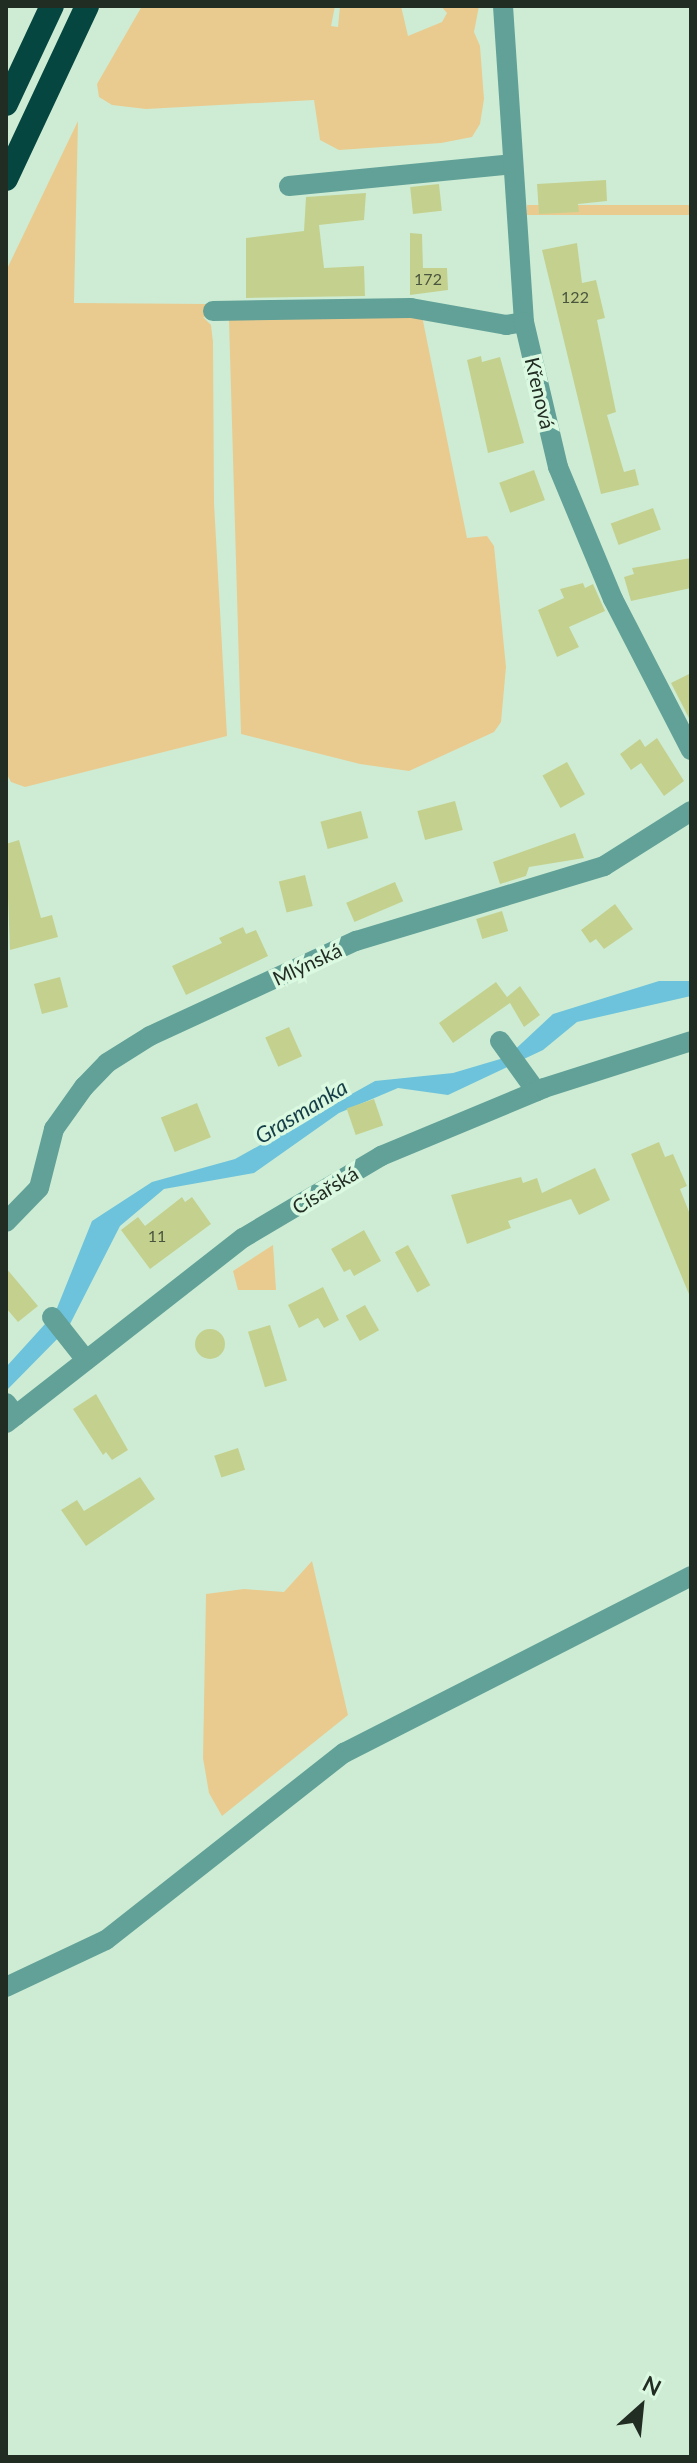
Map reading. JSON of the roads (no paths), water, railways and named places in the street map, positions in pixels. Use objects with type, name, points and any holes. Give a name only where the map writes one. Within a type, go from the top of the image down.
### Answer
[{"type":"highway","points":[[6,104],[52,6]]},
{"type":"highway","points":[[6,179],[87,6]]},
{"type":"street","name":"Křenová","points":[[503,6],[524,322],[558,467],[613,599],[691,750]]},
{"type":"street","points":[[289,186],[512,164]]},
{"type":"street","points":[[213,311],[411,308],[506,325],[524,322]]},
{"type":"street","name":"Mlýnská","points":[[6,1222],[39,1188],[54,1129],[84,1087],[107,1063],[150,1036],[356,941],[604,866],[691,811]]},
{"type":"street","name":"Císařská","points":[[9,1414],[86,1360],[247,1235],[390,1152],[536,1091],[691,1041]]},
{"type":"street","points":[[509,1053],[536,1091]]},
{"type":"street","points":[[58,1325],[86,1360]]},
{"type":"street","points":[[6,1987],[106,1940],[344,1753],[691,1576]]},
{"type":"water","points":[[659,981],[691,981],[691,996],[577,1022],[543,1050],[448,1095],[398,1088],[339,1113],[254,1173],[164,1189],[120,1226],[68,1328],[6,1391],[6,1367],[55,1313],[92,1221],[152,1182],[235,1159],[375,1081],[453,1073],[507,1057],[553,1014]]},
{"type":"water label","name":"Grasmanka","points":[[301,1111]]}]
